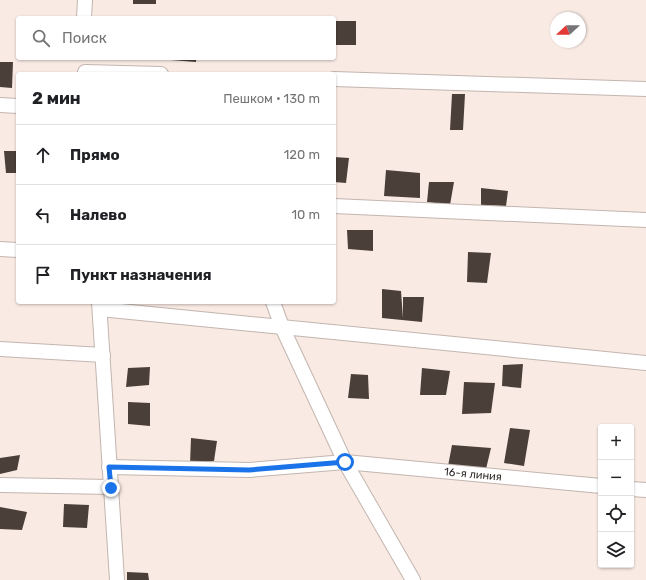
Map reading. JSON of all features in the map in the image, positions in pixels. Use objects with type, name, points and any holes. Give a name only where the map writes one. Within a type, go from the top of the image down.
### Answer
[{"type":"street","points":[[84,0],[84,16]]},
{"type":"street","points":[[85,68],[136,72]]},
{"type":"street","points":[[336,79],[646,89]]},
{"type":"street","points":[[0,105],[16,106]]},
{"type":"street","points":[[336,206],[646,220]]},
{"type":"street","points":[[0,249],[16,250]]},
{"type":"street","points":[[274,304],[282,327],[345,462],[413,580]]},
{"type":"street","points":[[117,580],[99,306],[282,327],[646,363]]},
{"type":"street","points":[[0,349],[102,355]]},
{"type":"street","name":"16-я линия","points":[[109,467],[249,470],[345,462],[598,486]]},
{"type":"street","points":[[0,485],[111,488]]},
{"type":"street","points":[[634,488],[646,490]]},
{"type":"building","points":[[133,0],[156,0],[156,4],[133,4]]},
{"type":"building","points":[[336,21],[356,21],[356,45],[336,45]]},
{"type":"building","points":[[171,60],[196,60],[196,62]]},
{"type":"building","points":[[0,62],[13,62],[12,88],[0,87]]},
{"type":"building","points":[[452,94],[465,94],[463,130],[450,130]]},
{"type":"building","points":[[4,151],[16,151],[16,173],[6,173]]},
{"type":"building","points":[[336,157],[349,158],[346,183],[336,182]]},
{"type":"building","points":[[386,170],[420,173],[420,198],[384,196]]},
{"type":"building","points":[[429,182],[454,182],[450,205],[427,202]]},
{"type":"building","points":[[481,188],[508,191],[506,206],[481,205]]},
{"type":"building","points":[[347,230],[373,230],[373,251],[348,249]]},
{"type":"building","points":[[468,252],[491,253],[487,283],[467,282]]},
{"type":"building","points":[[382,289],[401,291],[403,318],[403,297],[424,297],[422,322],[382,318]]},
{"type":"building","points":[[523,364],[521,388],[502,386],[503,365]]},
{"type":"building","points":[[150,367],[149,385],[126,387],[128,368]]},
{"type":"building","points":[[422,368],[450,371],[446,395],[420,395]]},
{"type":"building","points":[[351,374],[368,375],[369,399],[348,398]]},
{"type":"building","points":[[464,382],[495,383],[491,413],[462,414]]},
{"type":"building","points":[[128,402],[150,403],[150,426],[128,424]]},
{"type":"building","points":[[510,428],[530,430],[524,466],[504,463]]},
{"type":"building","points":[[191,438],[217,441],[214,461],[190,464]]},
{"type":"building","points":[[452,445],[491,448],[486,469],[448,466]]},
{"type":"building","points":[[20,455],[17,470],[0,474],[0,458]]},
{"type":"building","points":[[64,504],[89,505],[87,528],[63,527]]},
{"type":"building","points":[[0,507],[27,512],[22,530],[0,529]]},
{"type":"building","points":[[127,572],[148,573],[149,580],[127,580]]},
{"type":"route","points":[[111,488],[109,467],[249,470],[345,462]]}]
